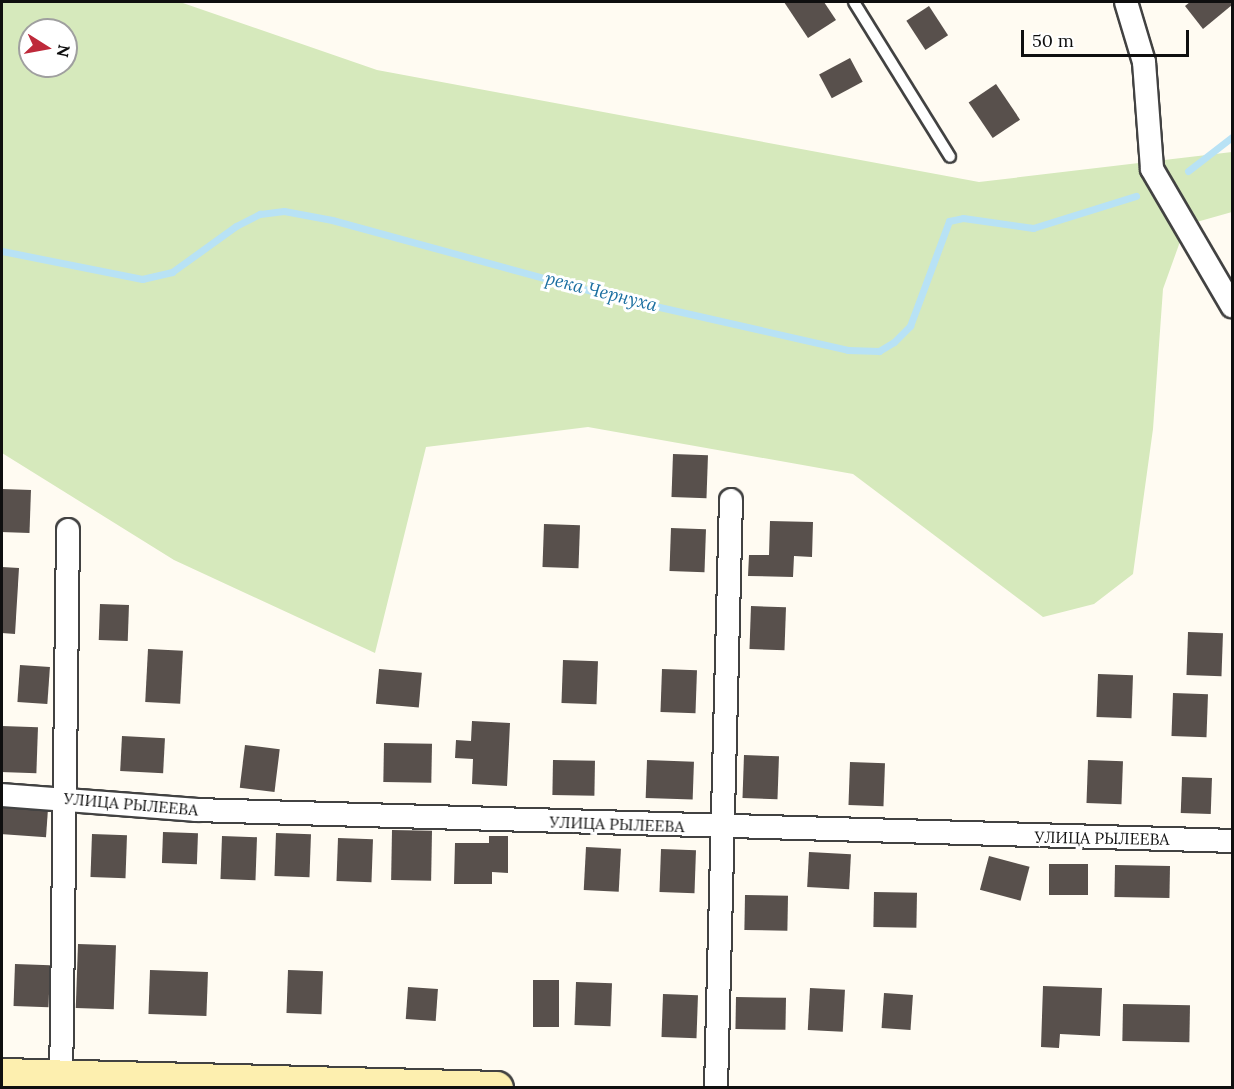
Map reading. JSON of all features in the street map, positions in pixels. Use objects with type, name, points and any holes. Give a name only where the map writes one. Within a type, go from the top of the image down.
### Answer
[{"type":"street","points":[[1126,2],[1144,62],[1152,169],[1233,306]]},
{"type":"street","points":[[716,1088],[720,828],[731,500]]},
{"type":"street","points":[[61,1082],[68,530]]},
{"type":"street","name":"УЛИЦА РЫЛЕЕВА","points":[[2,795],[66,798],[196,810],[720,828],[1233,841]]},
{"type":"street","points":[[2,1075],[61,1082],[496,1088]]},
{"type":"lane","points":[[855,2],[950,157]]},
{"type":"green space","points":[[2,2],[180,2],[377,70],[979,182],[1232,152],[1232,212],[1186,225],[1163,289],[1153,429],[1133,574],[1094,604],[1043,617],[853,474],[588,427],[426,447],[375,653],[174,560],[2,453]]},
{"type":"building","points":[[784,2],[824,2],[836,20],[808,38]]},
{"type":"building","points":[[1190,2],[1230,2],[1232,5],[1203,29],[1185,6]]},
{"type":"building","points":[[929,6],[948,35],[925,50],[906,21]]},
{"type":"building","points":[[850,58],[863,82],[832,98],[819,74]]},
{"type":"building","points":[[996,84],[1020,120],[993,138],[969,102]]},
{"type":"building","points":[[673,454],[708,455],[706,498],[671,497]]},
{"type":"building","points":[[2,489],[31,490],[29,533],[2,532]]},
{"type":"building","points":[[770,521],[813,522],[812,557],[794,556],[793,577],[748,576],[749,555],[769,555]]},
{"type":"building","points":[[544,524],[580,525],[578,568],[542,567]]},
{"type":"building","points":[[671,528],[706,529],[704,572],[669,571]]},
{"type":"building","points":[[2,567],[19,568],[15,634],[2,633]]},
{"type":"building","points":[[100,604],[129,605],[128,641],[99,640]]},
{"type":"building","points":[[751,606],[786,607],[784,650],[749,649]]},
{"type":"building","points":[[1188,632],[1223,633],[1221,676],[1186,675]]},
{"type":"building","points":[[148,649],[183,651],[180,704],[145,702]]},
{"type":"building","points":[[563,660],[598,661],[596,704],[561,703]]},
{"type":"building","points":[[20,665],[50,667],[47,704],[17,702]]},
{"type":"building","points":[[379,669],[422,673],[419,708],[376,704]]},
{"type":"building","points":[[662,669],[697,670],[695,713],[660,712]]},
{"type":"building","points":[[1098,674],[1133,675],[1131,718],[1096,717]]},
{"type":"building","points":[[1173,693],[1208,694],[1206,737],[1171,736]]},
{"type":"building","points":[[472,721],[510,723],[507,786],[472,784],[473,759],[455,758],[456,740],[471,741]]},
{"type":"building","points":[[2,726],[38,727],[36,773],[2,772]]},
{"type":"building","points":[[122,736],[165,738],[163,773],[120,771]]},
{"type":"building","points":[[384,743],[432,744],[431,783],[383,782]]},
{"type":"building","points":[[245,745],[280,749],[274,792],[240,788]]},
{"type":"building","points":[[744,755],[779,756],[777,799],[742,798]]},
{"type":"building","points":[[553,760],[595,761],[594,796],[552,795]]},
{"type":"building","points":[[647,760],[694,762],[693,800],[646,798]]},
{"type":"building","points":[[1088,760],[1123,761],[1121,804],[1086,803]]},
{"type":"building","points":[[850,762],[885,763],[883,806],[848,805]]},
{"type":"building","points":[[1182,777],[1212,778],[1211,814],[1181,813]]},
{"type":"building","points":[[2,807],[48,810],[46,837],[2,834]]},
{"type":"building","points":[[392,830],[432,831],[431,881],[391,880]]},
{"type":"building","points":[[163,832],[198,833],[197,864],[162,863]]},
{"type":"building","points":[[276,833],[311,834],[309,877],[274,876]]},
{"type":"building","points":[[92,834],[127,835],[125,878],[90,877]]},
{"type":"building","points":[[222,836],[257,837],[255,880],[220,879]]},
{"type":"building","points":[[489,836],[508,836],[508,873],[492,872],[492,884],[454,884],[455,843],[489,843]]},
{"type":"building","points":[[338,838],[373,839],[371,882],[336,881]]},
{"type":"building","points":[[586,847],[621,849],[619,892],[584,890]]},
{"type":"building","points":[[661,849],[696,850],[694,893],[659,892]]},
{"type":"building","points":[[809,852],[851,854],[849,889],[807,887]]},
{"type":"building","points":[[989,856],[1030,867],[1021,901],[980,890]]},
{"type":"building","points":[[1049,864],[1088,864],[1088,895],[1049,895]]},
{"type":"building","points":[[1115,865],[1170,866],[1169,898],[1114,897]]},
{"type":"building","points":[[874,892],[917,893],[916,928],[873,927]]},
{"type":"building","points":[[745,895],[788,896],[787,931],[744,930]]},
{"type":"building","points":[[78,944],[116,945],[114,1009],[76,1008]]},
{"type":"building","points":[[15,964],[50,965],[49,1007],[14,1006]]},
{"type":"building","points":[[150,970],[208,972],[206,1016],[148,1014]]},
{"type":"building","points":[[288,970],[323,971],[321,1014],[286,1013]]},
{"type":"building","points":[[533,980],[559,980],[559,1027],[533,1027]]},
{"type":"building","points":[[576,982],[612,983],[610,1026],[574,1025]]},
{"type":"building","points":[[1043,986],[1102,988],[1100,1036],[1060,1034],[1059,1048],[1041,1047]]},
{"type":"building","points":[[408,987],[438,989],[436,1021],[406,1019]]},
{"type":"building","points":[[810,988],[845,990],[843,1032],[808,1030]]},
{"type":"building","points":[[884,993],[913,995],[910,1030],[882,1028]]},
{"type":"building","points":[[663,994],[698,995],[696,1038],[661,1037]]},
{"type":"building","points":[[736,997],[786,998],[785,1030],[735,1029]]},
{"type":"building","points":[[1123,1004],[1190,1005],[1189,1042],[1122,1041]]},
{"type":"waterway","name":"река Чернуха","points":[[1188,171],[1232,137]]},
{"type":"waterway","name":"река Чернуха","points":[[2,251],[142,279],[172,272],[236,226],[260,214],[284,211],[332,220],[602,294],[848,350],[879,351],[894,342],[910,326],[949,221],[963,218],[1033,228],[1136,196]]}]
